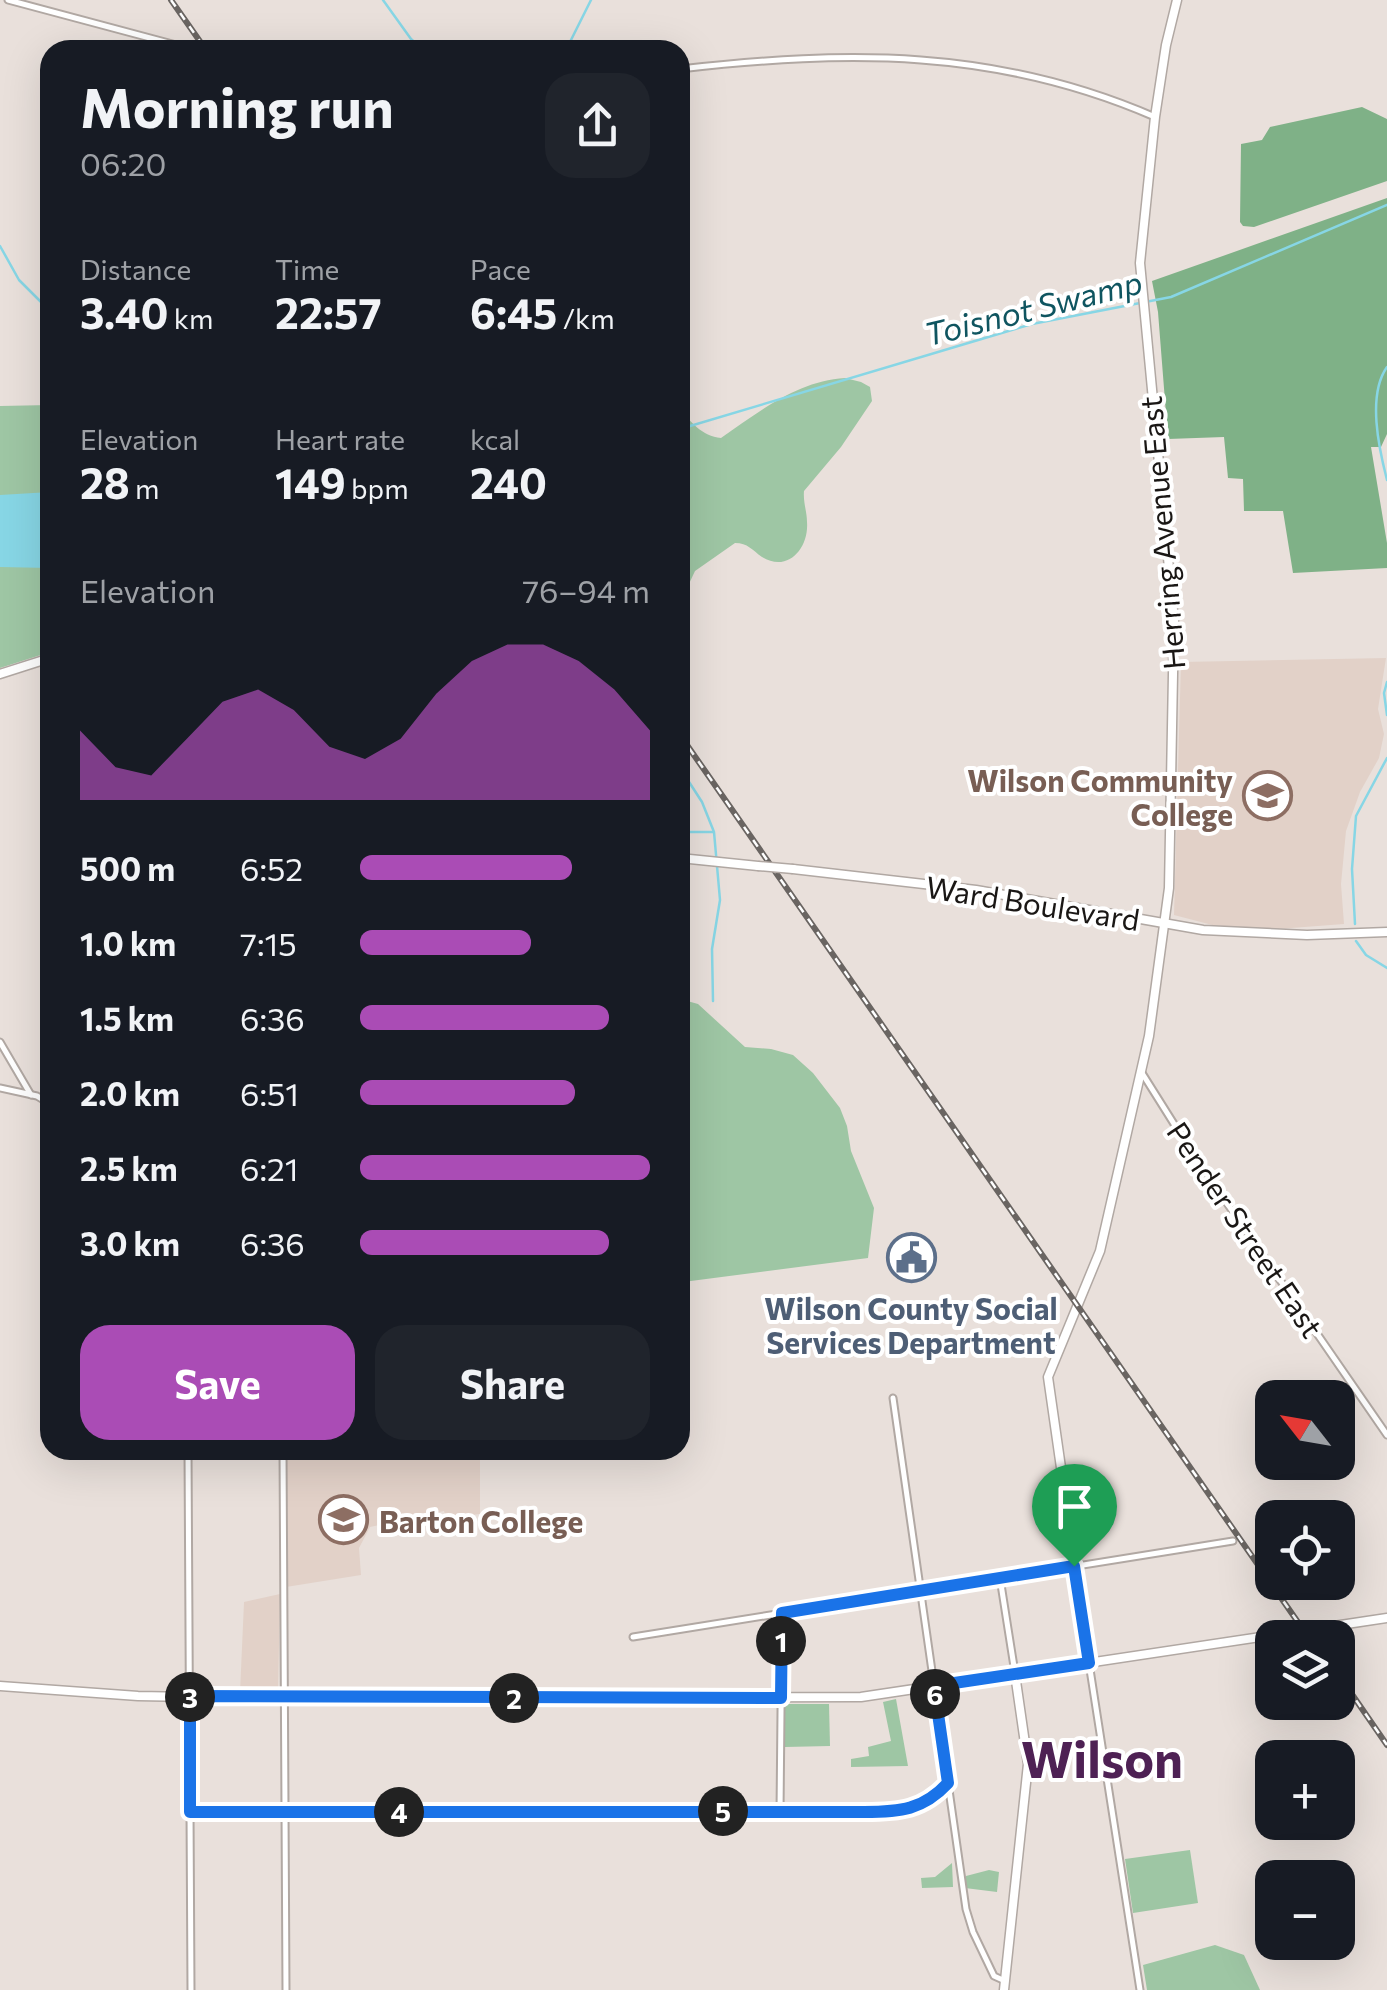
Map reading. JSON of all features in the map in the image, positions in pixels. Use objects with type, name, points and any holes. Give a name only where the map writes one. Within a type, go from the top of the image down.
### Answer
[{"type":"main road","name":"Herring Avenue East","points":[[1089,1663],[1048,1377],[1100,1251],[1142,1071],[1165,924],[1172,823],[1174,621],[1140,285],[1142,220],[1154,117],[1178,0]]},
{"type":"main road","points":[[0,674],[40,661]]},
{"type":"main road","name":"Ward Boulevard","points":[[690,859],[976,890],[1165,924],[1248,934],[1387,932]]},
{"type":"main road","points":[[0,1686],[282,1698],[861,1697],[1387,1618]]},
{"type":"main road","points":[[1005,1986],[1028,1764],[1015,1674]]},
{"type":"street","points":[[8,0],[158,40]]},
{"type":"street","points":[[690,68],[795,57],[966,62],[1090,91],[1154,117]]},
{"type":"street","points":[[0,1042],[32,1095]]},
{"type":"street","name":"Pender Street East","points":[[1142,1071],[1191,1151],[1387,1435]]},
{"type":"street","points":[[0,1088],[40,1099]]},
{"type":"street","points":[[893,1398],[966,1908],[989,1966],[1005,1986]]},
{"type":"street","points":[[188,1460],[191,1990]]},
{"type":"street","points":[[283,1460],[286,1990]]},
{"type":"street","points":[[633,1637],[1233,1541]]},
{"type":"street","points":[[1000,1578],[1015,1674]]},
{"type":"street","points":[[780,1812],[782,1613]]},
{"type":"street","points":[[1089,1663],[1140,1990]]},
{"type":"street","points":[[190,1812],[905,1811],[930,1800],[948,1783]]},
{"type":"street","points":[[989,1966],[1006,1970]]},
{"type":"shaded area","name":"Wilson Community College","points":[[1386,658],[1378,709],[1384,734],[1379,758],[1360,792],[1346,831],[1341,884],[1344,924],[1278,929],[1220,927],[1174,915],[1181,662]]},
{"type":"shaded area","name":"Barton College","points":[[287,1460],[480,1460],[480,1514],[446,1518],[444,1511],[370,1527],[359,1548],[361,1575],[286,1587]]},
{"type":"shaded area","points":[[280,1594],[278,1693],[240,1692],[244,1602]]},
{"type":"green space","points":[[1362,107],[1387,119],[1387,181],[1254,227],[1243,226],[1241,144],[1262,140],[1270,127]]},
{"type":"green space","points":[[1387,198],[1387,434],[1381,447],[1371,447],[1387,543],[1387,568],[1293,573],[1283,511],[1244,511],[1243,479],[1228,478],[1224,437],[1168,439],[1152,281]]},
{"type":"green space","points":[[845,378],[861,382],[870,387],[872,401],[804,491],[807,532],[800,549],[780,562],[735,543],[695,571],[690,582],[690,420],[702,431],[721,438],[795,391]]},
{"type":"green space","points":[[40,405],[40,655],[0,668],[0,406]]},
{"type":"green space","points":[[690,1002],[698,1004],[745,1047],[793,1055],[813,1073],[840,1108],[851,1151],[874,1208],[868,1258],[690,1281]]},
{"type":"green space","points":[[896,1699],[908,1766],[851,1767],[851,1759],[869,1756],[868,1747],[891,1741],[883,1702]]},
{"type":"green space","points":[[785,1704],[829,1704],[830,1746],[785,1747]]},
{"type":"green space","points":[[1190,1850],[1198,1903],[1133,1913],[1125,1859]]},
{"type":"green space","points":[[952,1863],[953,1887],[922,1888],[921,1878],[935,1877]]},
{"type":"green space","points":[[989,1870],[999,1872],[997,1892],[965,1888],[966,1876]]},
{"type":"green space","points":[[1215,1945],[1244,1955],[1260,1990],[1147,1990],[1143,1965]]},
{"type":"water","points":[[40,493],[40,568],[0,567],[0,495]]},
{"type":"waterway","points":[[383,0],[412,40]]},
{"type":"waterway","points":[[571,40],[591,0]]},
{"type":"waterway","name":"Toisnot Swamp","points":[[690,426],[1032,324],[1171,297],[1387,205]]},
{"type":"waterway","points":[[0,246],[19,280],[40,301]]},
{"type":"waterway","points":[[1387,367],[1377,392],[1376,407],[1387,480]]},
{"type":"waterway","points":[[1387,682],[1387,715]]},
{"type":"waterway","points":[[1355,924],[1352,869],[1356,816],[1387,758]]},
{"type":"waterway","points":[[690,783],[714,832],[720,900],[712,949],[713,1001]]},
{"type":"waterway","points":[[690,832],[713,832]]},
{"type":"waterway","points":[[1356,941],[1366,955],[1387,968]]},
{"type":"railway","points":[[171,0],[199,40]]},
{"type":"railway","points":[[690,749],[1296,1620]]},
{"type":"railway","points":[[1355,1699],[1387,1745]]},
{"type":"place","name":"Wilson Community College","points":[[1268,796]]},
{"type":"place","name":"Wilson County Social Services Department","points":[[911,1258]]},
{"type":"place","name":"Barton College","points":[[344,1520]]},
{"type":"district","name":"Wilson","points":[[1102,1757]]},
{"type":"route","points":[[1074,1566],[1089,1663],[934,1686],[948,1783],[930,1800],[912,1809],[190,1812],[190,1696],[781,1698],[782,1613],[1074,1566]]}]
